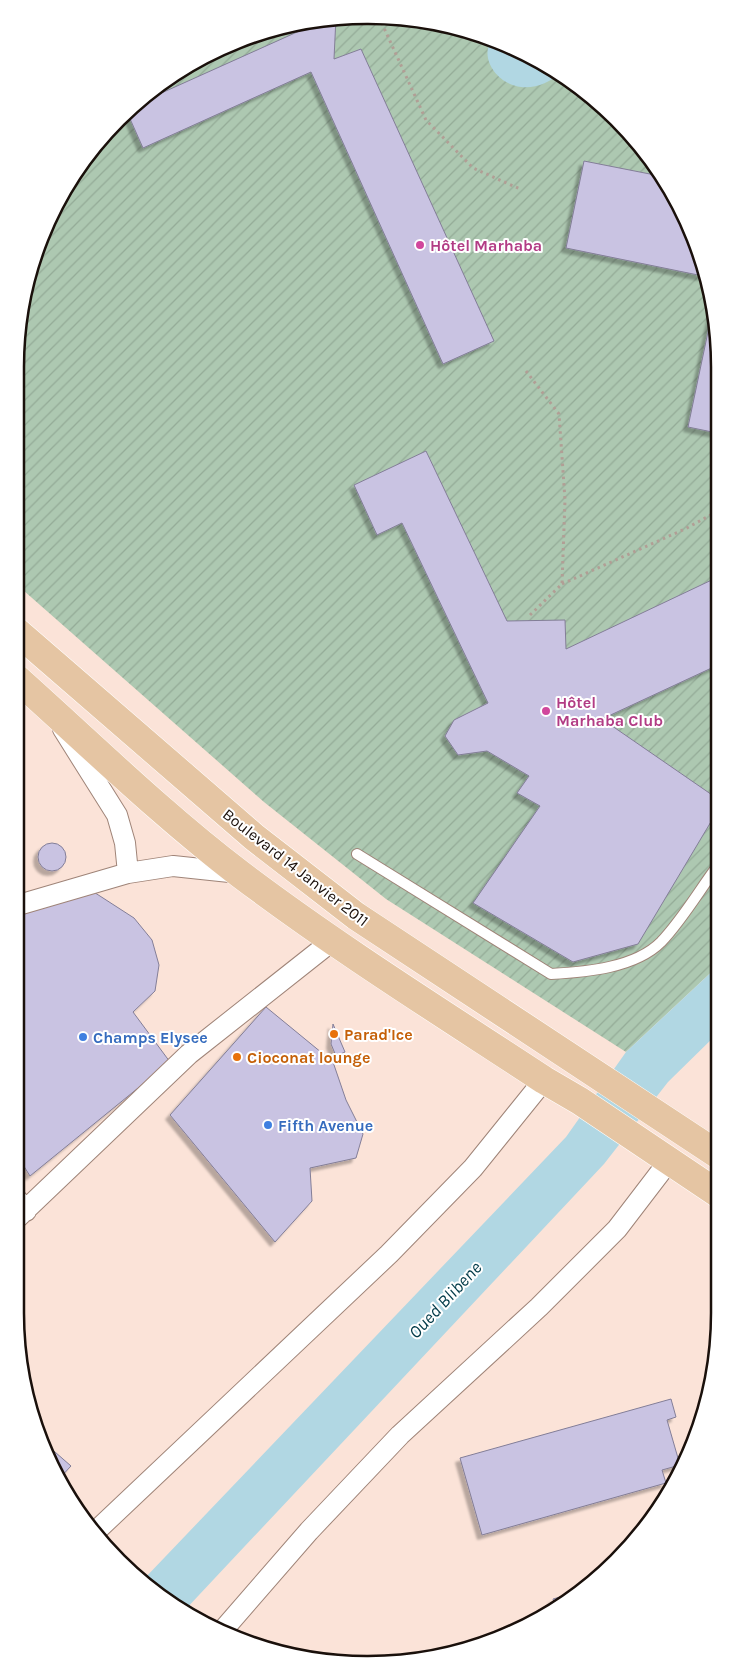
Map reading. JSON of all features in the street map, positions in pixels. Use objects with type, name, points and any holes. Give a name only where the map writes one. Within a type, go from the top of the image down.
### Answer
[{"type":"main road","name":"Boulevard 14 Janvier 2011","points":[[24,638],[254,837],[356,916],[711,1150]]},
{"type":"main road","points":[[24,685],[174,819],[239,873],[332,940],[544,1080],[580,1101],[711,1189]]},
{"type":"street","points":[[49,707],[117,814],[125,843],[128,873]]},
{"type":"street","points":[[24,903],[128,873],[174,866],[239,873]]},
{"type":"street","points":[[24,1205],[190,1054],[332,940]]},
{"type":"street","points":[[100,1528],[389,1254],[473,1168],[544,1080]]},
{"type":"street","points":[[227,1626],[309,1531],[400,1435],[539,1307],[617,1229],[669,1161]]},
{"type":"lane","points":[[357,854],[551,974],[584,972],[626,963],[660,943],[711,875]]},
{"type":"path","points":[[382,24],[426,120],[474,168],[520,188]]},
{"type":"path","points":[[526,371],[559,414],[565,500],[562,584]]},
{"type":"path","points":[[530,615],[562,584],[685,529],[711,515]]},
{"type":"green space","points":[[345,24],[390,24],[435,30],[478,42],[520,59],[577,95],[611,124],[640,158],[676,215],[700,279],[711,345],[711,972],[626,1052],[386,899],[264,802],[24,591],[24,345],[30,300],[50,236],[59,215],[82,177],[95,158],[124,124],[158,95],[177,82],[215,59],[236,50],[300,30]]},
{"type":"water","points":[[488,47],[520,59],[553,79],[532,87],[513,85],[498,76],[493,70],[489,62]]},
{"type":"water","name":"Oued Blibene","points":[[711,972],[711,1040],[668,1082],[604,1164],[189,1606],[147,1576],[566,1137],[626,1052]]},
{"type":"building","name":"Hôtel Marhaba","points":[[336,25],[334,59],[361,49],[494,341],[443,364],[311,72],[143,148],[130,119],[160,94],[302,30]]},
{"type":"building","points":[[584,161],[651,174],[676,215],[699,275],[566,248]]},
{"type":"building","points":[[709,328],[711,345],[711,432],[688,427]]},
{"type":"building","name":"Hôtel Marhaba Club","points":[[426,451],[507,621],[565,620],[566,649],[711,580],[711,668],[602,719],[711,794],[711,822],[638,944],[573,962],[473,903],[540,806],[517,793],[529,776],[487,751],[458,755],[445,736],[454,720],[488,703],[402,523],[377,535],[354,485]]},
{"type":"building","points":[[52,843],[62,847],[66,857],[62,867],[52,871],[42,867],[38,857],[42,847]]},
{"type":"building","name":"Champs Elysee","points":[[86,887],[134,918],[152,940],[159,965],[155,991],[133,1012],[170,1062],[30,1176],[24,1166],[24,912]]},
{"type":"building","name":"Fifth Avenue","points":[[266,1007],[333,1062],[346,1100],[363,1134],[356,1158],[310,1168],[312,1201],[275,1242],[170,1115]]},
{"type":"building","name":"Parad'Ice","points":[[333,1024],[345,1052],[336,1056],[331,1044]]},
{"type":"building","points":[[671,1399],[676,1417],[667,1420],[678,1459],[675,1466],[662,1470],[665,1483],[482,1535],[460,1458]]},
{"type":"building","points":[[52,1450],[71,1466],[64,1474]]},
{"type":"place","name":"Hôtel Marhaba","points":[[420,245]]},
{"type":"place","name":"Hôtel Marhaba Club","points":[[546,711]]},
{"type":"place","name":"Parad'Ice","points":[[334,1034]]},
{"type":"place","name":"Champs Elysee","points":[[83,1037]]},
{"type":"place","name":"Cioconat lounge","points":[[237,1057]]},
{"type":"place","name":"Fifth Avenue","points":[[268,1125]]}]
